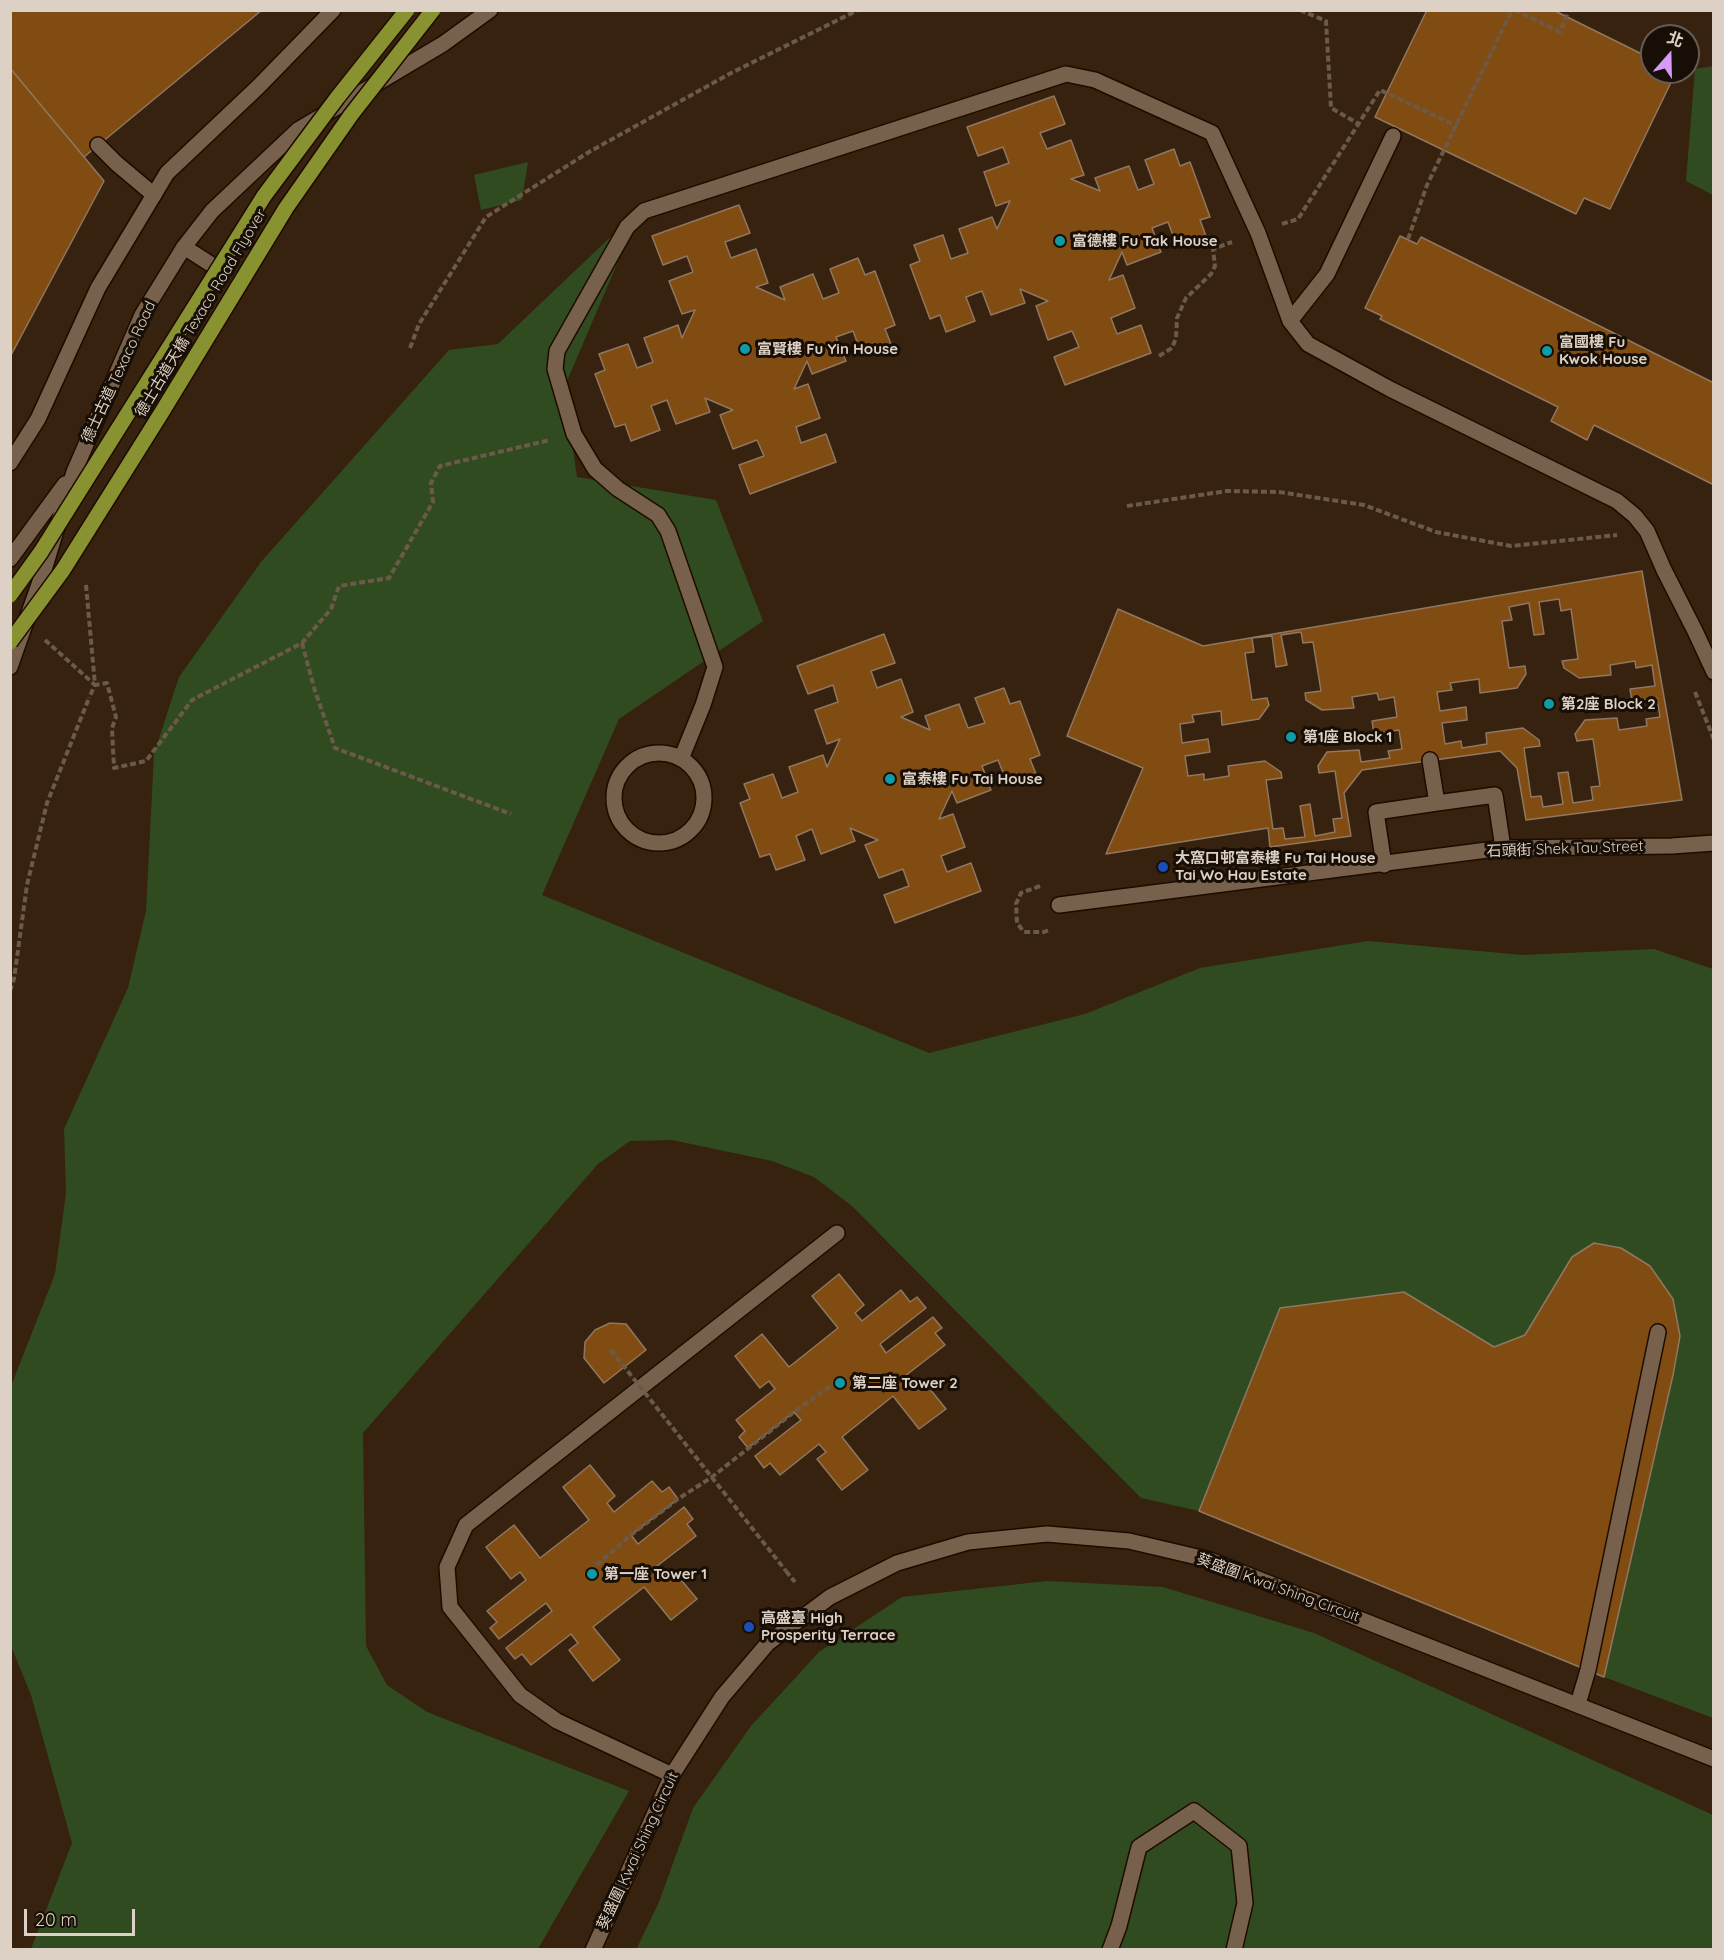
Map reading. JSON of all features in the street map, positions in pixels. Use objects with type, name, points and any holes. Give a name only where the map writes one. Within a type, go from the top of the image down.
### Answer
[{"type":"main road","name":"德士古道天橋 Texaco Road Flyover","points":[[10,595],[47,542],[264,196],[337,98],[407,10]]},
{"type":"main road","name":"德士古道天橋 Texaco Road Flyover","points":[[10,642],[69,560],[286,208],[351,115],[433,10]]},
{"type":"street","points":[[10,463],[38,419],[98,288],[166,173],[258,87],[333,10]]},
{"type":"street","name":"德士古道 Texaco Road","points":[[10,667],[74,472],[142,315],[184,247],[212,211],[298,130],[443,44],[490,10]]},
{"type":"street","points":[[681,759],[716,667],[668,531],[658,515],[618,489],[595,469],[574,434],[555,369],[557,351],[627,227],[644,211],[1066,74],[1095,80],[1212,133],[1258,233],[1290,321],[1308,344],[1390,389],[1617,501],[1635,516],[1647,531],[1713,672]]},
{"type":"street","points":[[1290,321],[1327,274],[1393,136]]},
{"type":"street","points":[[98,145],[154,195]]},
{"type":"street","points":[[170,332],[237,226]]},
{"type":"street","points":[[184,247],[212,265]]},
{"type":"street","points":[[10,559],[74,472]]},
{"type":"street","points":[[652,754],[667,754],[681,759],[692,767],[700,778],[704,792],[704,805],[700,818],[687,833],[669,843],[656,844],[643,841],[630,833],[620,822],[615,808],[614,794],[618,779],[626,767],[638,758],[652,754]]},
{"type":"street","points":[[1430,760],[1437,803]]},
{"type":"street","points":[[1384,865],[1376,812],[1437,803],[1495,795],[1503,848]]},
{"type":"street","name":"石頭街 Shek Tau Street","points":[[1059,905],[1503,848],[1672,846],[1713,843]]},
{"type":"street","points":[[672,1775],[557,1721],[520,1695],[450,1607],[447,1567],[466,1525],[837,1233]]},
{"type":"street","points":[[1578,1704],[1588,1670],[1658,1332]]},
{"type":"street","name":"葵盛圍 Kwai Shing Circuit","points":[[593,1950],[672,1775],[722,1697],[768,1643],[830,1597],[897,1563],[968,1542],[1047,1534],[1129,1541],[1210,1560],[1713,1759]]},
{"type":"street","points":[[1110,1950],[1119,1926],[1139,1847],[1194,1811],[1239,1846],[1245,1903],[1234,1950]]},
{"type":"path","points":[[410,348],[419,324],[486,217],[589,152],[721,78],[858,10]]},
{"type":"path","points":[[1300,10],[1326,21],[1331,108],[1359,124]]},
{"type":"path","points":[[1408,239],[1427,185],[1514,10],[1560,32],[1569,10]]},
{"type":"path","points":[[1159,356],[1172,348],[1176,338],[1177,318],[1186,298],[1211,274],[1215,266],[1213,249],[1298,219],[1380,90],[1457,126]]},
{"type":"path","points":[[95,685],[107,683],[116,717],[112,728],[114,768],[146,761],[192,700],[302,643],[331,609],[339,586],[389,578],[434,502],[431,483],[440,466],[574,434]]},
{"type":"path","points":[[1127,506],[1227,491],[1279,492],[1364,504],[1436,532],[1511,546],[1647,531]]},
{"type":"path","points":[[10,991],[14,979],[27,885],[47,803],[95,685],[85,581]]},
{"type":"path","points":[[44,640],[95,685]]},
{"type":"path","points":[[302,643],[315,691],[335,748],[511,814]]},
{"type":"path","points":[[611,1350],[795,1582]]},
{"type":"path","points":[[590,1571],[631,1535],[678,1499],[712,1477],[836,1382]]},
{"type":"green space","points":[[1714,66],[1713,195],[1686,181],[1694,84],[1700,84],[1700,68]]},
{"type":"green space","points":[[528,162],[522,200],[481,210],[474,175]]},
{"type":"green space","points":[[641,208],[564,388],[577,477],[716,500],[763,621],[619,719],[542,895],[929,1053],[1085,1014],[1200,968],[1368,941],[1523,955],[1654,949],[1713,969],[1713,1718],[1604,1677],[1680,1336],[1673,1299],[1651,1266],[1621,1248],[1594,1243],[1572,1257],[1525,1335],[1494,1347],[1280,1308],[1199,1511],[1141,1498],[852,1206],[814,1177],[772,1161],[672,1140],[630,1141],[598,1164],[363,1433],[366,1646],[387,1685],[427,1712],[629,1791],[538,1949],[31,1949],[72,1843],[31,1695],[11,1646],[11,1386],[55,1274],[66,1193],[64,1129],[128,988],[146,911],[154,754],[179,677],[261,562],[449,350],[498,344]]},
{"type":"green space","points":[[1047,1581],[1163,1587],[1314,1633],[1713,1815],[1713,1949],[636,1950],[659,1902],[693,1808],[751,1726],[819,1652],[902,1597]]},
{"type":"building","points":[[10,10],[262,10],[84,157],[10,68]]},
{"type":"building","points":[[1427,10],[1553,10],[1640,53],[1640,84],[1670,84],[1610,209],[1584,198],[1576,214],[1375,117]]},
{"type":"building","points":[[10,68],[104,181],[10,357]]},
{"type":"building","name":"富德樓 Fu Tak House","points":[[1054,96],[1065,124],[1040,133],[1047,149],[1071,140],[1084,175],[1071,179],[1100,191],[1095,178],[1129,166],[1138,190],[1154,184],[1145,160],[1174,149],[1180,166],[1190,162],[1210,217],[1200,220],[1206,236],[1177,246],[1168,222],[1152,228],[1161,252],[1127,265],[1122,252],[1109,280],[1123,275],[1135,308],[1111,318],[1117,334],[1141,325],[1151,353],[1065,385],[1054,357],[1079,347],[1072,331],[1048,340],[1036,306],[1048,301],[1020,289],[1025,303],[991,315],[982,291],[966,297],[975,321],[946,332],[940,315],[930,319],[910,265],[920,261],[914,245],[943,235],[951,259],[968,253],[959,229],[992,217],[997,229],[1010,201],[996,206],[984,172],[1009,163],[1003,147],[978,156],[967,127]]},
{"type":"building","name":"富賢樓 Fu Yin House","points":[[739,205],[750,233],[725,242],[731,258],[756,249],[768,283],[756,287],[785,300],[780,287],[813,274],[823,299],[839,293],[830,269],[858,258],[865,275],[875,271],[895,325],[885,329],[891,344],[862,355],[853,331],[836,337],[846,361],[812,374],[807,361],[794,389],[808,384],[820,418],[796,427],[801,443],[826,434],[836,462],[750,494],[739,465],[764,456],[757,440],[733,449],[720,415],[733,410],[705,398],[710,412],[676,424],[667,400],[651,406],[660,430],[631,441],[625,424],[615,427],[595,374],[605,370],[599,354],[628,344],[637,368],[653,362],[644,338],[678,325],[682,338],[695,310],[682,314],[669,281],[693,272],[687,256],[663,265],[652,236]]},
{"type":"building","name":"富國樓 Fu Kwok House","points":[[1400,236],[1417,244],[1421,237],[1714,383],[1714,485],[1594,425],[1587,440],[1551,421],[1558,407],[1380,319],[1382,316],[1365,308]]},
{"type":"building","points":[[1642,571],[1682,800],[1526,820],[1517,768],[1500,751],[1362,770],[1344,793],[1351,836],[1270,847],[1268,828],[1106,854],[1143,768],[1067,736],[1118,609],[1203,646]]},
{"type":"building","name":"第2座 Block 2","points":[[1559,599],[1561,611],[1571,609],[1578,659],[1562,661],[1564,668],[1579,678],[1611,675],[1610,665],[1635,661],[1636,668],[1652,665],[1655,686],[1630,689],[1632,701],[1657,698],[1660,717],[1646,719],[1647,726],[1619,730],[1617,718],[1585,720],[1575,734],[1577,741],[1593,739],[1600,786],[1591,787],[1593,800],[1573,803],[1568,772],[1558,773],[1563,804],[1543,807],[1541,796],[1531,797],[1524,748],[1540,746],[1539,740],[1523,728],[1486,733],[1487,744],[1462,748],[1461,741],[1445,744],[1442,723],[1467,720],[1466,707],[1440,711],[1437,692],[1452,690],[1450,683],[1479,679],[1480,693],[1517,688],[1526,674],[1525,666],[1509,668],[1502,621],[1512,620],[1509,607],[1529,603],[1534,635],[1544,634],[1539,602]]},
{"type":"building","name":"第1座 Block 1","points":[[1301,632],[1303,643],[1313,642],[1321,691],[1305,693],[1306,700],[1322,710],[1354,708],[1352,697],[1377,693],[1379,700],[1394,697],[1397,717],[1372,721],[1374,734],[1399,730],[1402,749],[1388,751],[1390,758],[1361,762],[1359,750],[1327,752],[1318,766],[1319,773],[1335,771],[1342,818],[1333,819],[1335,832],[1315,836],[1310,804],[1300,806],[1305,837],[1285,839],[1283,828],[1273,829],[1266,780],[1282,778],[1281,772],[1265,761],[1228,766],[1229,776],[1204,780],[1204,774],[1188,776],[1185,756],[1210,752],[1208,739],[1182,743],[1180,724],[1194,722],[1192,715],[1221,711],[1222,725],[1259,719],[1269,705],[1267,698],[1252,700],[1245,653],[1254,652],[1252,638],[1272,636],[1276,667],[1287,665],[1281,635]]},
{"type":"building","name":"富泰樓 Fu Tai House","points":[[884,634],[895,663],[871,671],[877,688],[901,679],[913,712],[901,717],[930,730],[925,716],[959,704],[968,728],[985,723],[975,698],[1004,688],[1010,704],[1020,701],[1040,755],[1030,759],[1036,774],[1008,785],[998,760],[982,766],[991,790],[957,803],[952,791],[939,819],[953,814],[965,847],[941,856],[947,872],[971,863],[981,891],[895,923],[884,895],[909,886],[903,869],[879,878],[865,845],[878,840],[850,828],[855,841],[821,854],[812,829],[796,836],[805,860],[776,870],[770,854],[760,857],[740,803],[750,799],[744,784],[773,774],[782,798],[798,792],[789,767],[823,755],[827,767],[840,739],[827,744],[815,710],[838,702],[833,685],[808,694],[797,666]]},
{"type":"building","points":[[1594,1243],[1621,1248],[1650,1266],[1673,1299],[1680,1336],[1604,1677],[1199,1511],[1280,1308],[1404,1292],[1494,1347],[1525,1335],[1572,1257]]},
{"type":"building","name":"第二座 Tower 2","points":[[839,1274],[864,1305],[855,1313],[862,1321],[901,1290],[910,1302],[917,1297],[926,1308],[880,1344],[886,1353],[933,1317],[942,1328],[935,1333],[945,1345],[905,1376],[912,1384],[921,1378],[946,1409],[919,1429],[893,1396],[842,1437],[868,1470],[842,1490],[817,1459],[826,1452],[819,1444],[780,1475],[770,1463],[764,1468],[755,1456],[801,1420],[794,1412],[748,1448],[739,1437],[745,1431],[736,1420],[775,1389],[769,1381],[760,1388],[735,1356],[762,1334],[789,1367],[838,1328],[812,1296]]},
{"type":"building","points":[[610,1323],[626,1324],[646,1350],[604,1383],[584,1358],[585,1342],[595,1330]]},
{"type":"building","name":"第一座 Tower 1","points":[[590,1465],[615,1496],[607,1503],[614,1512],[652,1481],[662,1492],[669,1487],[678,1499],[631,1535],[638,1544],[684,1507],[693,1519],[687,1524],[696,1536],[657,1566],[664,1576],[672,1569],[697,1599],[671,1620],[644,1587],[593,1627],[620,1660],[593,1681],[569,1650],[578,1643],[571,1634],[531,1665],[522,1654],[515,1659],[506,1648],[552,1611],[546,1603],[499,1639],[490,1628],[497,1622],[487,1611],[526,1580],[520,1572],[511,1579],[486,1547],[514,1525],[540,1558],[589,1520],[563,1487]]},
{"type":"place","name":"富德樓 Fu Tak House","points":[[1060,241]]},
{"type":"place","name":"富賢樓 Fu Yin House","points":[[745,349]]},
{"type":"place","name":"富國樓 Fu Kwok House","points":[[1547,351]]},
{"type":"place","name":"第2座 Block 2","points":[[1549,704]]},
{"type":"place","name":"第1座 Block 1","points":[[1291,737]]},
{"type":"place","name":"富泰樓 Fu Tai House","points":[[890,779]]},
{"type":"place","name":"大窩口邨富泰樓 Fu Tai House Tai Wo Hau Estate","points":[[1163,867]]},
{"type":"place","name":"第二座 Tower 2","points":[[840,1383]]},
{"type":"place","name":"第一座 Tower 1","points":[[592,1574]]},
{"type":"place","name":"高盛臺 High Prosperity Terrace","points":[[749,1627]]}]
